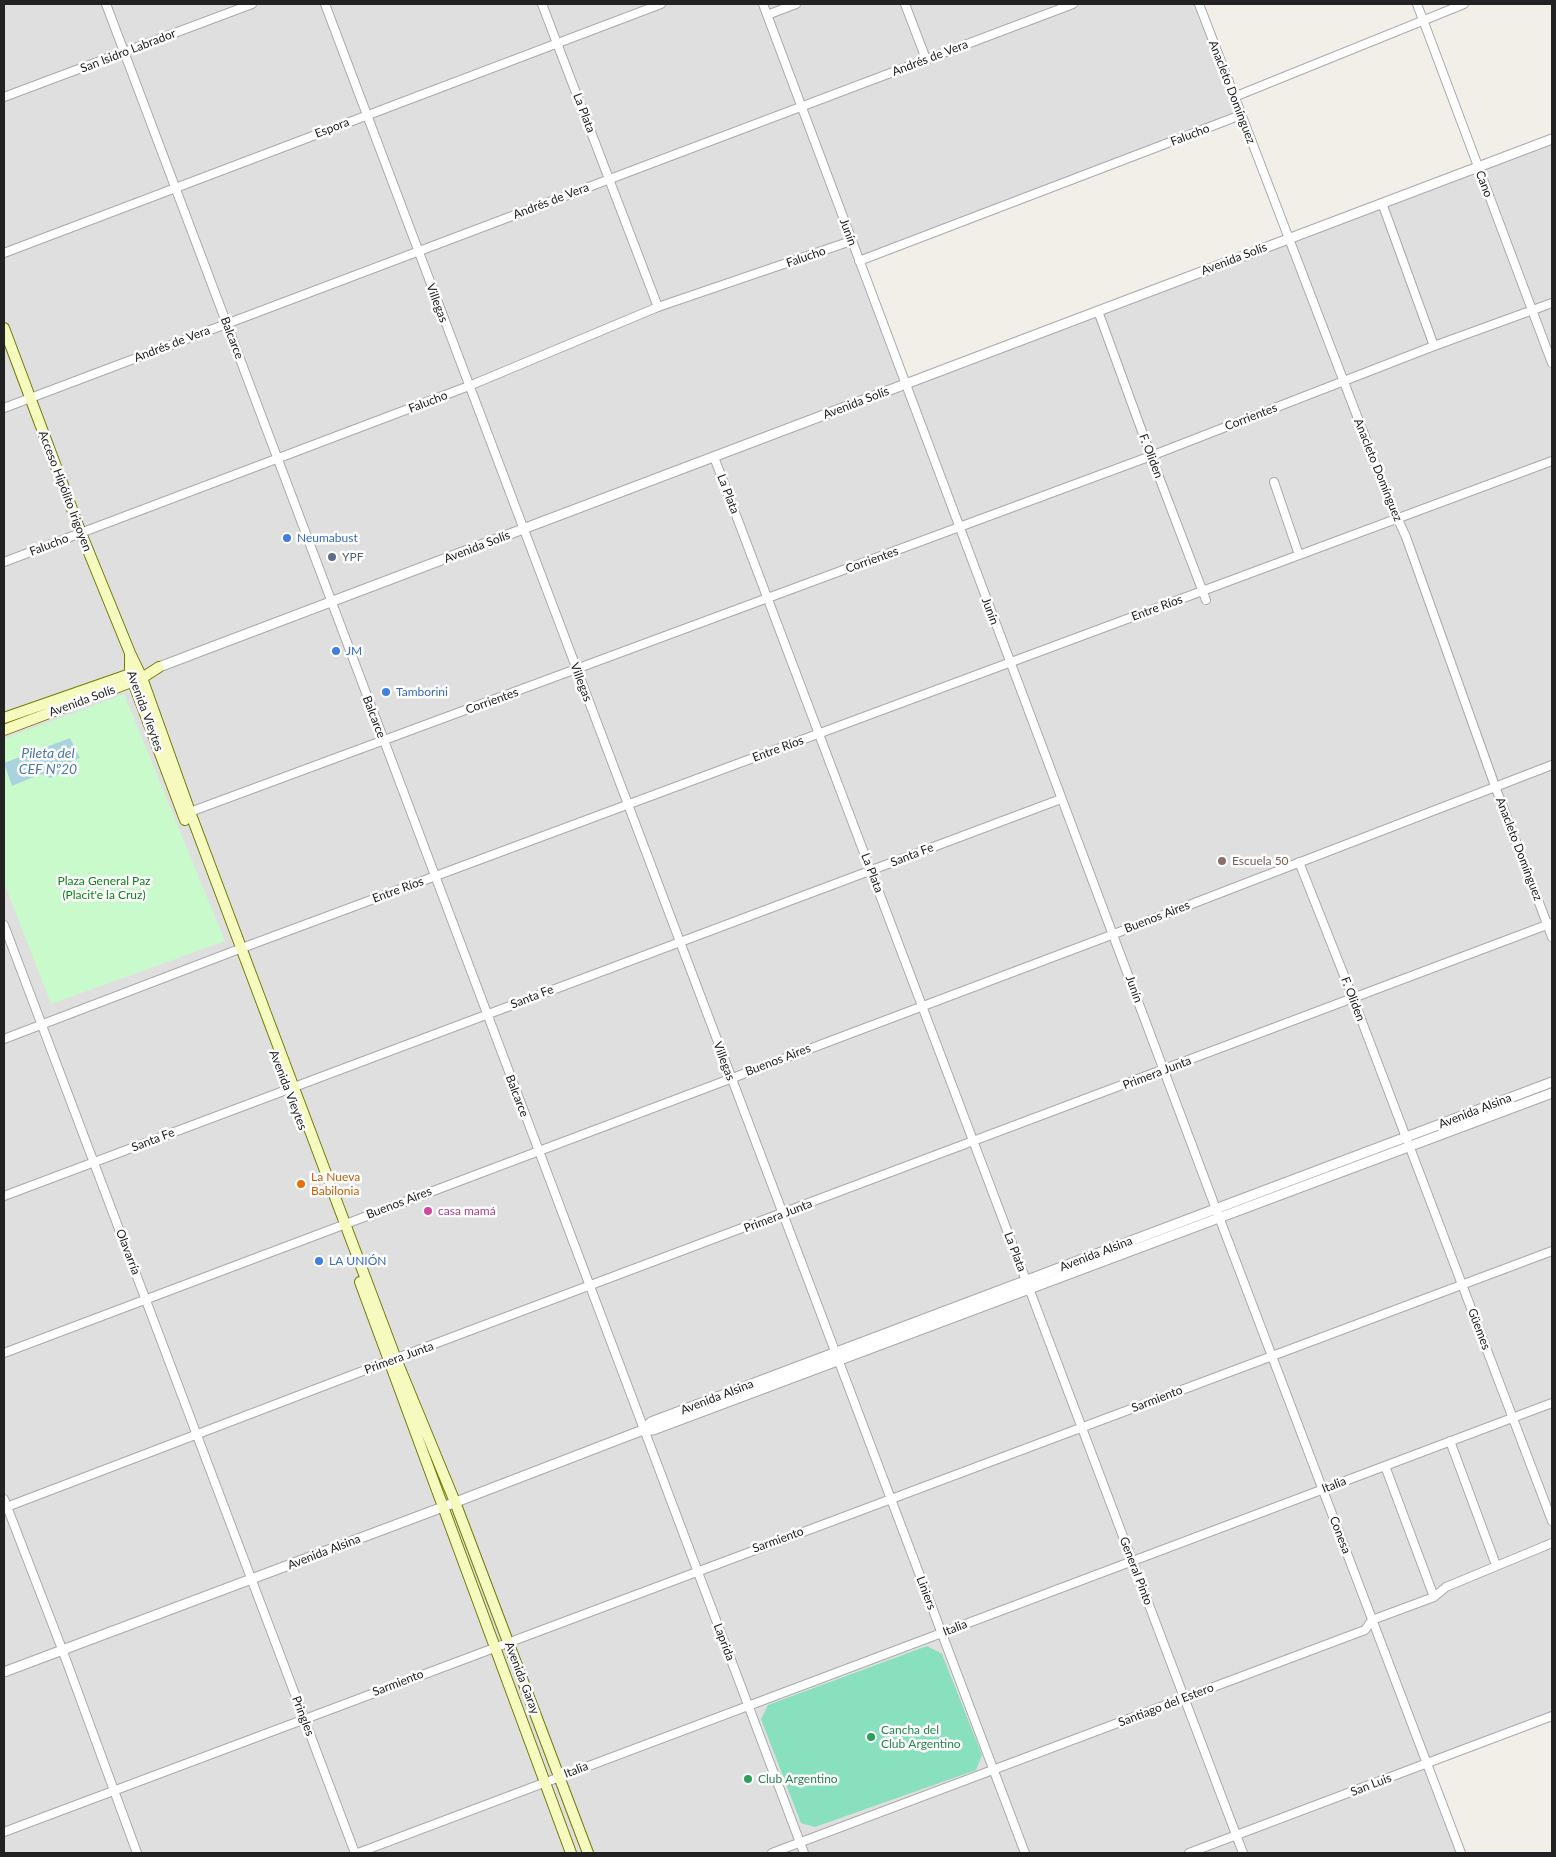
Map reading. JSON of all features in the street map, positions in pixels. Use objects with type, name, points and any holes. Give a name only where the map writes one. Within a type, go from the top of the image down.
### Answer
[{"type":"main road","name":"Acceso Hipólito Irigoyen","points":[[4,328],[81,533],[130,653]]},
{"type":"main road","name":"Avenida Vieytes","points":[[130,653],[136,676],[393,1360],[442,1507]]},
{"type":"main road","name":"Avenida Solís","points":[[4,730],[159,667]]},
{"type":"main road","name":"Avenida Vieytes","points":[[136,676],[190,812],[239,949]]},
{"type":"main road","name":"Avenida Solís","points":[[4,718],[136,676]]},
{"type":"main road","name":"Avenida Vieytes","points":[[393,1360],[455,1502]]},
{"type":"main road","name":"Avenida Garay","points":[[455,1502],[588,1853]]},
{"type":"main road","name":"Avenida Garay","points":[[442,1507],[572,1853]]},
{"type":"street","name":"Balcarce","points":[[106,4],[643,1430]]},
{"type":"street","name":"San Isidro Labrador","points":[[4,97],[252,4]]},
{"type":"street","name":"Villegas","points":[[325,4],[836,1356]]},
{"type":"street","name":"La Plata","points":[[542,4],[658,307]]},
{"type":"street","name":"Espora","points":[[4,252],[661,4]]},
{"type":"street","name":"Junín","points":[[763,4],[1061,799],[1114,934],[1217,1213]]},
{"type":"street","points":[[767,15],[796,4]]},
{"type":"street","points":[[905,4],[926,59]]},
{"type":"street","points":[[1047,4],[1050,12]]},
{"type":"street","name":"Andrés de Vera","points":[[4,408],[1072,4]]},
{"type":"street","name":"Anacleto Domínguez","points":[[1199,4],[1343,381],[1397,519],[1406,537],[1496,786],[1550,924],[1552,937]]},
{"type":"street","name":"Cano","points":[[1417,4],[1552,363]]},
{"type":"street","points":[[1234,97],[1464,4]]},
{"type":"street","name":"Falucho","points":[[859,261],[1241,115]]},
{"type":"street","name":"Avenida Solís","points":[[159,667],[1552,139]]},
{"type":"street","points":[[1382,203],[1434,346]]},
{"type":"street","name":"Falucho","points":[[4,562],[468,386],[658,307],[851,241]]},
{"type":"street","name":"Corrientes","points":[[190,812],[1151,456],[1434,346],[1552,303]]},
{"type":"street","name":"F. Oliden","points":[[1098,311],[1206,600]]},
{"type":"street","name":"La Plata","points":[[714,457],[1028,1285]]},
{"type":"street","name":"Entre Ríos","points":[[4,1039],[239,949],[1552,461]]},
{"type":"street","points":[[1274,482],[1299,555]]},
{"type":"street","name":"Buenos Aires","points":[[4,1353],[1114,934],[1552,765]]},
{"type":"street","name":"Santa Fe","points":[[4,1196],[1061,799]]},
{"type":"street","name":"F. Oliden","points":[[1299,862],[1406,1137]]},
{"type":"street","name":"Primera Junta","points":[[5,1505],[197,1435],[1550,924]]},
{"type":"street","name":"Olavarría","points":[[4,926],[251,1579]]},
{"type":"street","name":"Avenida Alsina","points":[[4,1672],[643,1430],[651,1422],[1028,1285],[1552,1082]]},
{"type":"street","name":"Avenida Alsina","points":[[1217,1213],[1409,1146],[1552,1093]]},
{"type":"street","name":"Güemes","points":[[1406,1137],[1552,1521]]},
{"type":"street","name":"Conesa","points":[[1217,1213],[1461,1853]]},
{"type":"street","name":"Sarmiento","points":[[4,1832],[494,1646],[1552,1251]]},
{"type":"street","name":"General Pinto","points":[[1028,1285],[1243,1853]]},
{"type":"street","name":"Liniers","points":[[836,1356],[1025,1853]]},
{"type":"street","name":"Italia","points":[[356,1853],[1552,1403]]},
{"type":"street","name":"Laprida","points":[[643,1430],[804,1853]]},
{"type":"street","points":[[1450,1442],[1496,1565]]},
{"type":"street","points":[[1384,1466],[1434,1598]]},
{"type":"street","points":[[5,1505],[62,1650],[137,1853]]},
{"type":"street","name":"Santiago del Estero","points":[[772,1853],[1365,1630],[1372,1620],[1434,1598],[1446,1587],[1552,1543]]},
{"type":"street","name":"Pringles","points":[[251,1579],[356,1853]]},
{"type":"street","name":"San Luis","points":[[1189,1853],[1552,1716]]},
{"type":"shaded area","points":[[4,4],[1199,4],[1241,115],[859,261],[905,384],[1552,139],[1552,1716],[1427,1764],[1461,1853],[4,1853]]},
{"type":"green space","name":"Plaza General Paz (Placit'e la Cruz)","points":[[124,694],[225,941],[51,1004],[4,882],[4,739]]},
{"type":"green space","name":"Cancha del Club Argentino","points":[[927,1646],[942,1654],[982,1755],[976,1770],[815,1827],[801,1823],[761,1719],[768,1705]]},
{"type":"water","name":"Pileta del CEF Nº20","points":[[70,738],[80,758],[63,765],[59,774],[50,778],[41,774],[12,786],[4,763]]},
{"type":"place","name":"Neumabust","points":[[287,538]]},
{"type":"place","name":"YPF","points":[[332,557]]},
{"type":"place","name":"JM","points":[[336,651]]},
{"type":"place","name":"Tamborini","points":[[386,692]]},
{"type":"place","name":"Escuela 50","points":[[1222,861]]},
{"type":"place","name":"La Nueva Babilonia","points":[[301,1184]]},
{"type":"place","name":"casa mamá","points":[[428,1211]]},
{"type":"place","name":"LA UNIÓN","points":[[319,1261]]},
{"type":"place","name":"Cancha del Club Argentino","points":[[871,1737]]},
{"type":"place","name":"Club Argentino","points":[[748,1779]]}]
